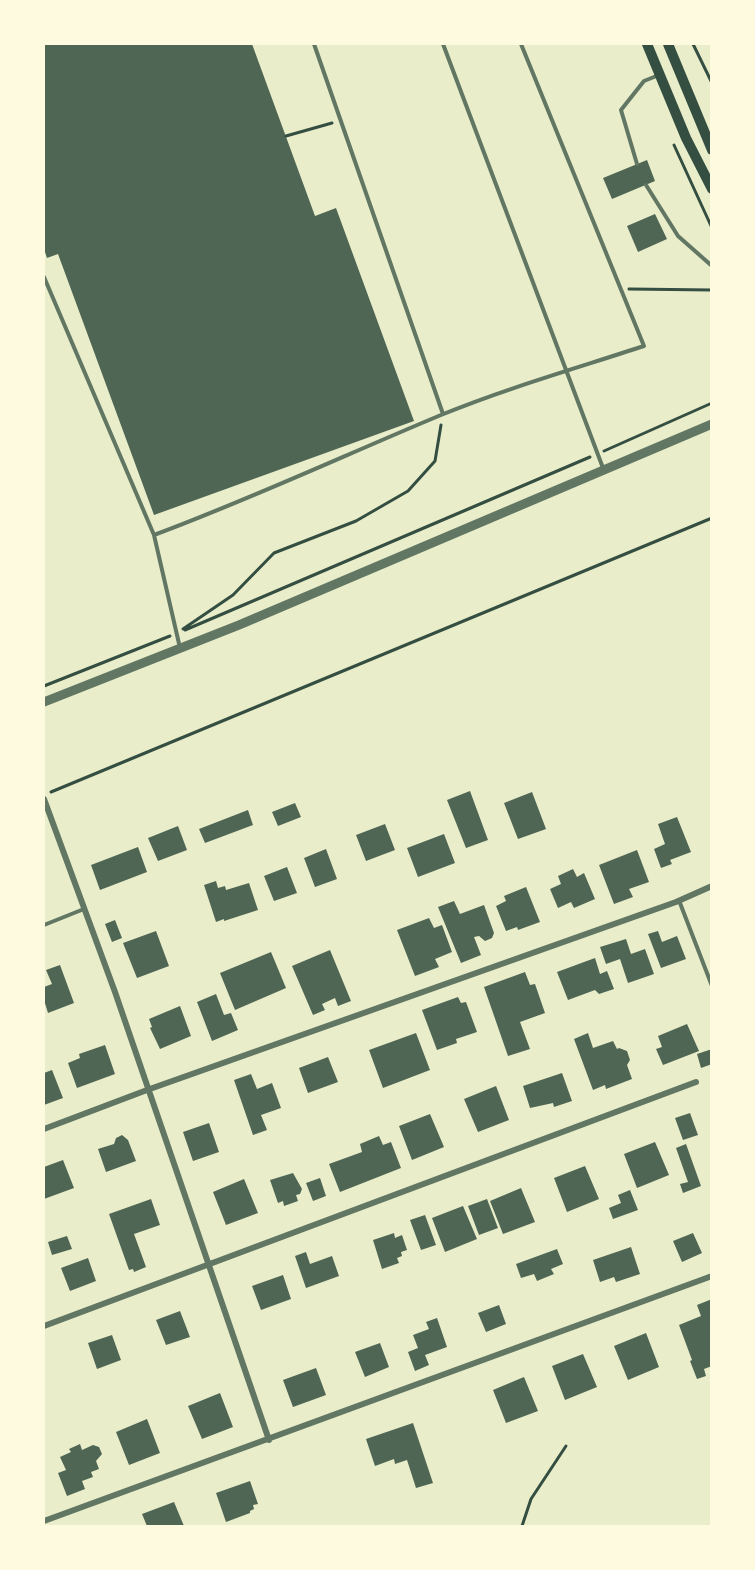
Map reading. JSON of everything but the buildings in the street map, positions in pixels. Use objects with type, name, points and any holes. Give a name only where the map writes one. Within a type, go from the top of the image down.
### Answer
[{"type":"main road","points":[[647,44],[686,138],[711,189]]},
{"type":"main road","points":[[668,44],[711,150]]},
{"type":"street","points":[[44,702],[250,621],[711,423]]},
{"type":"street","points":[[44,797],[269,1440]]},
{"type":"street","points":[[44,1129],[147,1090],[676,902],[711,886]]},
{"type":"street","points":[[44,1326],[696,1082]]},
{"type":"street","points":[[44,1521],[711,1276]]},
{"type":"lane","points":[[314,44],[443,414]]},
{"type":"lane","points":[[443,44],[604,468]]},
{"type":"lane","points":[[154,535],[207,515],[443,414],[645,346],[520,44]]},
{"type":"lane","points":[[637,164],[621,110],[644,81],[660,75]]},
{"type":"lane","points":[[646,185],[678,236],[711,266]]},
{"type":"lane","points":[[44,277],[154,535],[181,648]]},
{"type":"lane","points":[[680,903],[711,986]]},
{"type":"lane","points":[[44,925],[85,909]]},
{"type":"path","points":[[693,44],[711,83]]},
{"type":"path","points":[[286,136],[334,122]]},
{"type":"path","points":[[674,145],[711,228]]},
{"type":"path","points":[[621,288],[711,290]]},
{"type":"path","points":[[44,686],[177,633],[711,403]]},
{"type":"path","points":[[177,633],[233,595],[274,553],[356,521],[408,491],[435,461],[443,414]]},
{"type":"path","points":[[44,797],[711,518]]},
{"type":"path","points":[[522,1527],[531,1499],[566,1446]]}]
